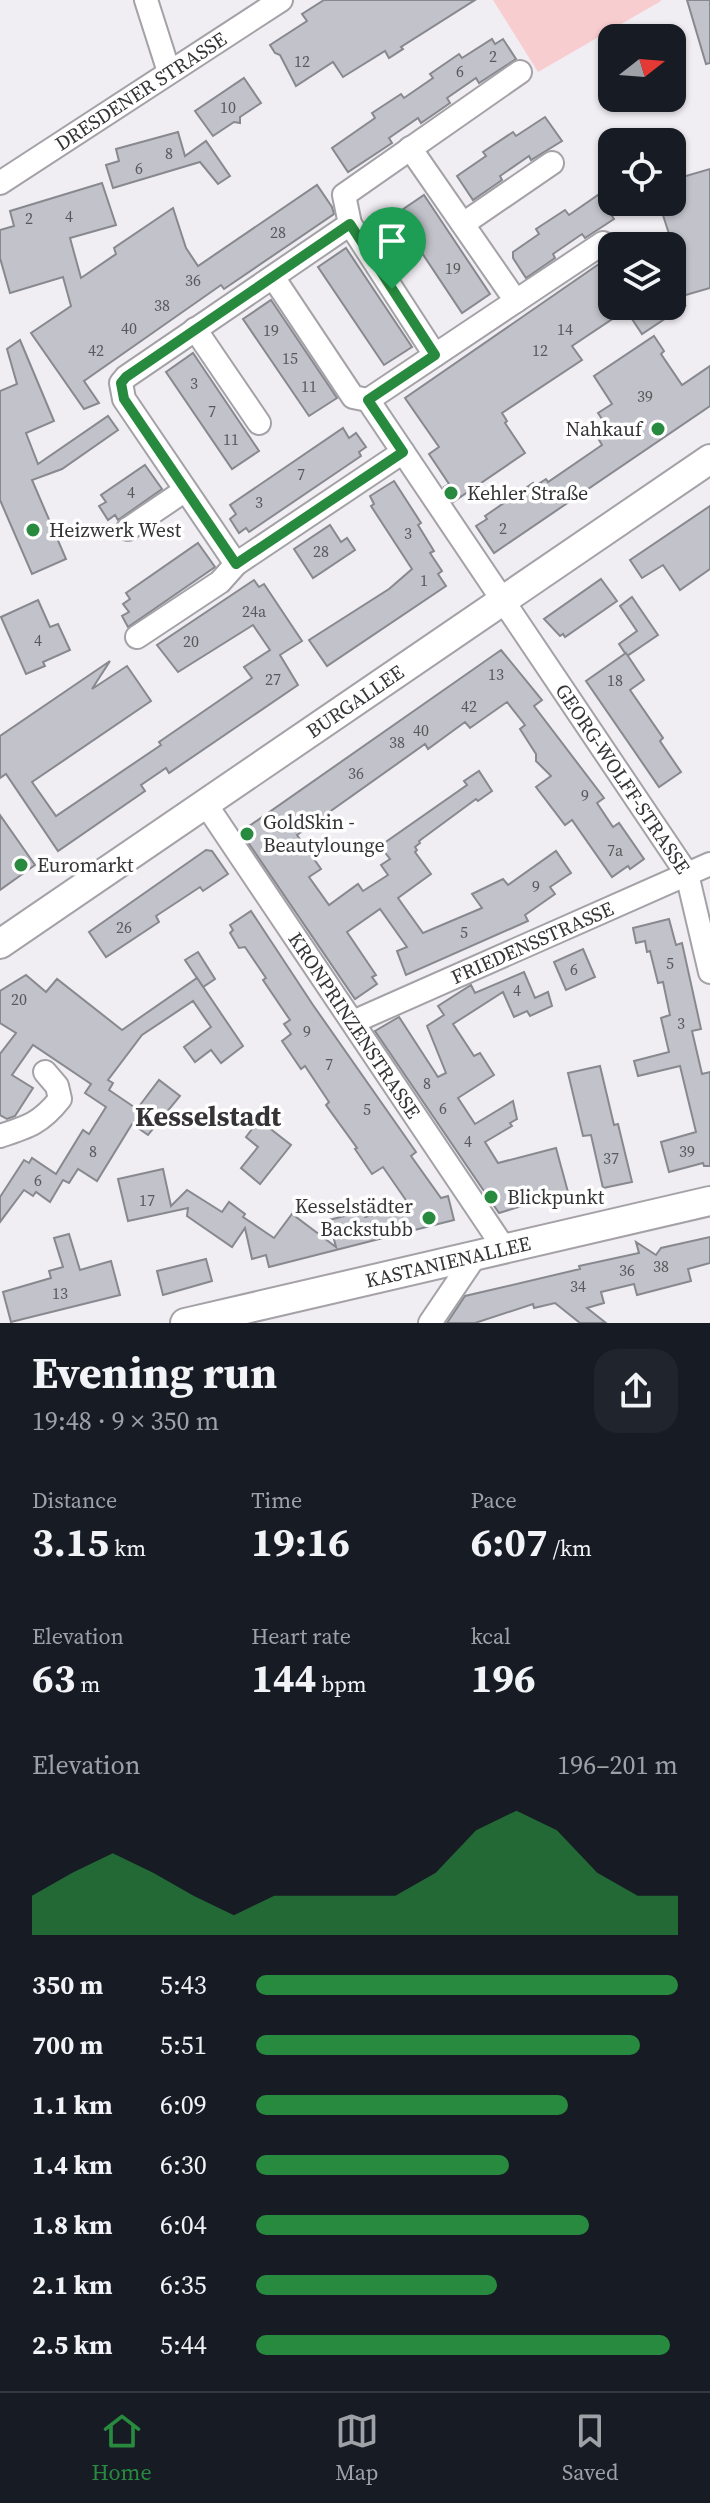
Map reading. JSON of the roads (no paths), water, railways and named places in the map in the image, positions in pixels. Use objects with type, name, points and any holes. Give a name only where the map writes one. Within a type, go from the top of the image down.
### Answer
[{"type":"street","points":[[146,0],[169,72]]},
{"type":"street","name":"DRESDENER STRASSE","points":[[0,183],[281,0]]},
{"type":"street","points":[[435,355],[350,224],[344,195],[520,72]]},
{"type":"street","points":[[410,148],[516,301]]},
{"type":"street","points":[[463,224],[552,163]]},
{"type":"street","points":[[236,564],[124,399],[121,383],[350,224]]},
{"type":"street","points":[[368,400],[598,246]]},
{"type":"street","points":[[273,277],[353,397],[368,400],[503,601]]},
{"type":"street","points":[[195,329],[259,423]]},
{"type":"street","points":[[137,637],[220,582],[236,564],[403,452]]},
{"type":"street","name":"BURGALLEE","points":[[0,944],[710,459]]},
{"type":"street","points":[[128,529],[184,491]]},
{"type":"street","name":"GEORG-WOLFF-STRASSE","points":[[503,601],[687,874],[710,972]]},
{"type":"street","name":"KRONPRINZENSTRASSE","points":[[205,803],[504,1248]]},
{"type":"street","name":"FRIEDENSSTRASSE","points":[[353,1022],[710,864]]},
{"type":"street","points":[[0,1136],[31,1126],[46,1116],[60,1099],[57,1086],[45,1072]]},
{"type":"street","name":"KASTANIENALLEE","points":[[185,1323],[710,1201]]},
{"type":"street","points":[[430,1323],[476,1255]]},
{"type":"place","name":"Nahkauf","points":[[658,429]]},
{"type":"place","name":"Kehler Straße","points":[[451,493]]},
{"type":"place","name":"Heizwerk West","points":[[33,530]]},
{"type":"place","name":"GoldSkin - Beautylounge","points":[[247,834]]},
{"type":"place","name":"Euromarkt","points":[[21,865]]},
{"type":"place","name":"Blickpunkt","points":[[491,1197]]},
{"type":"place","name":"Kesselstädter Backstubb","points":[[429,1218]]},
{"type":"district","name":"Kesselstadt","points":[[208,1116]]}]
